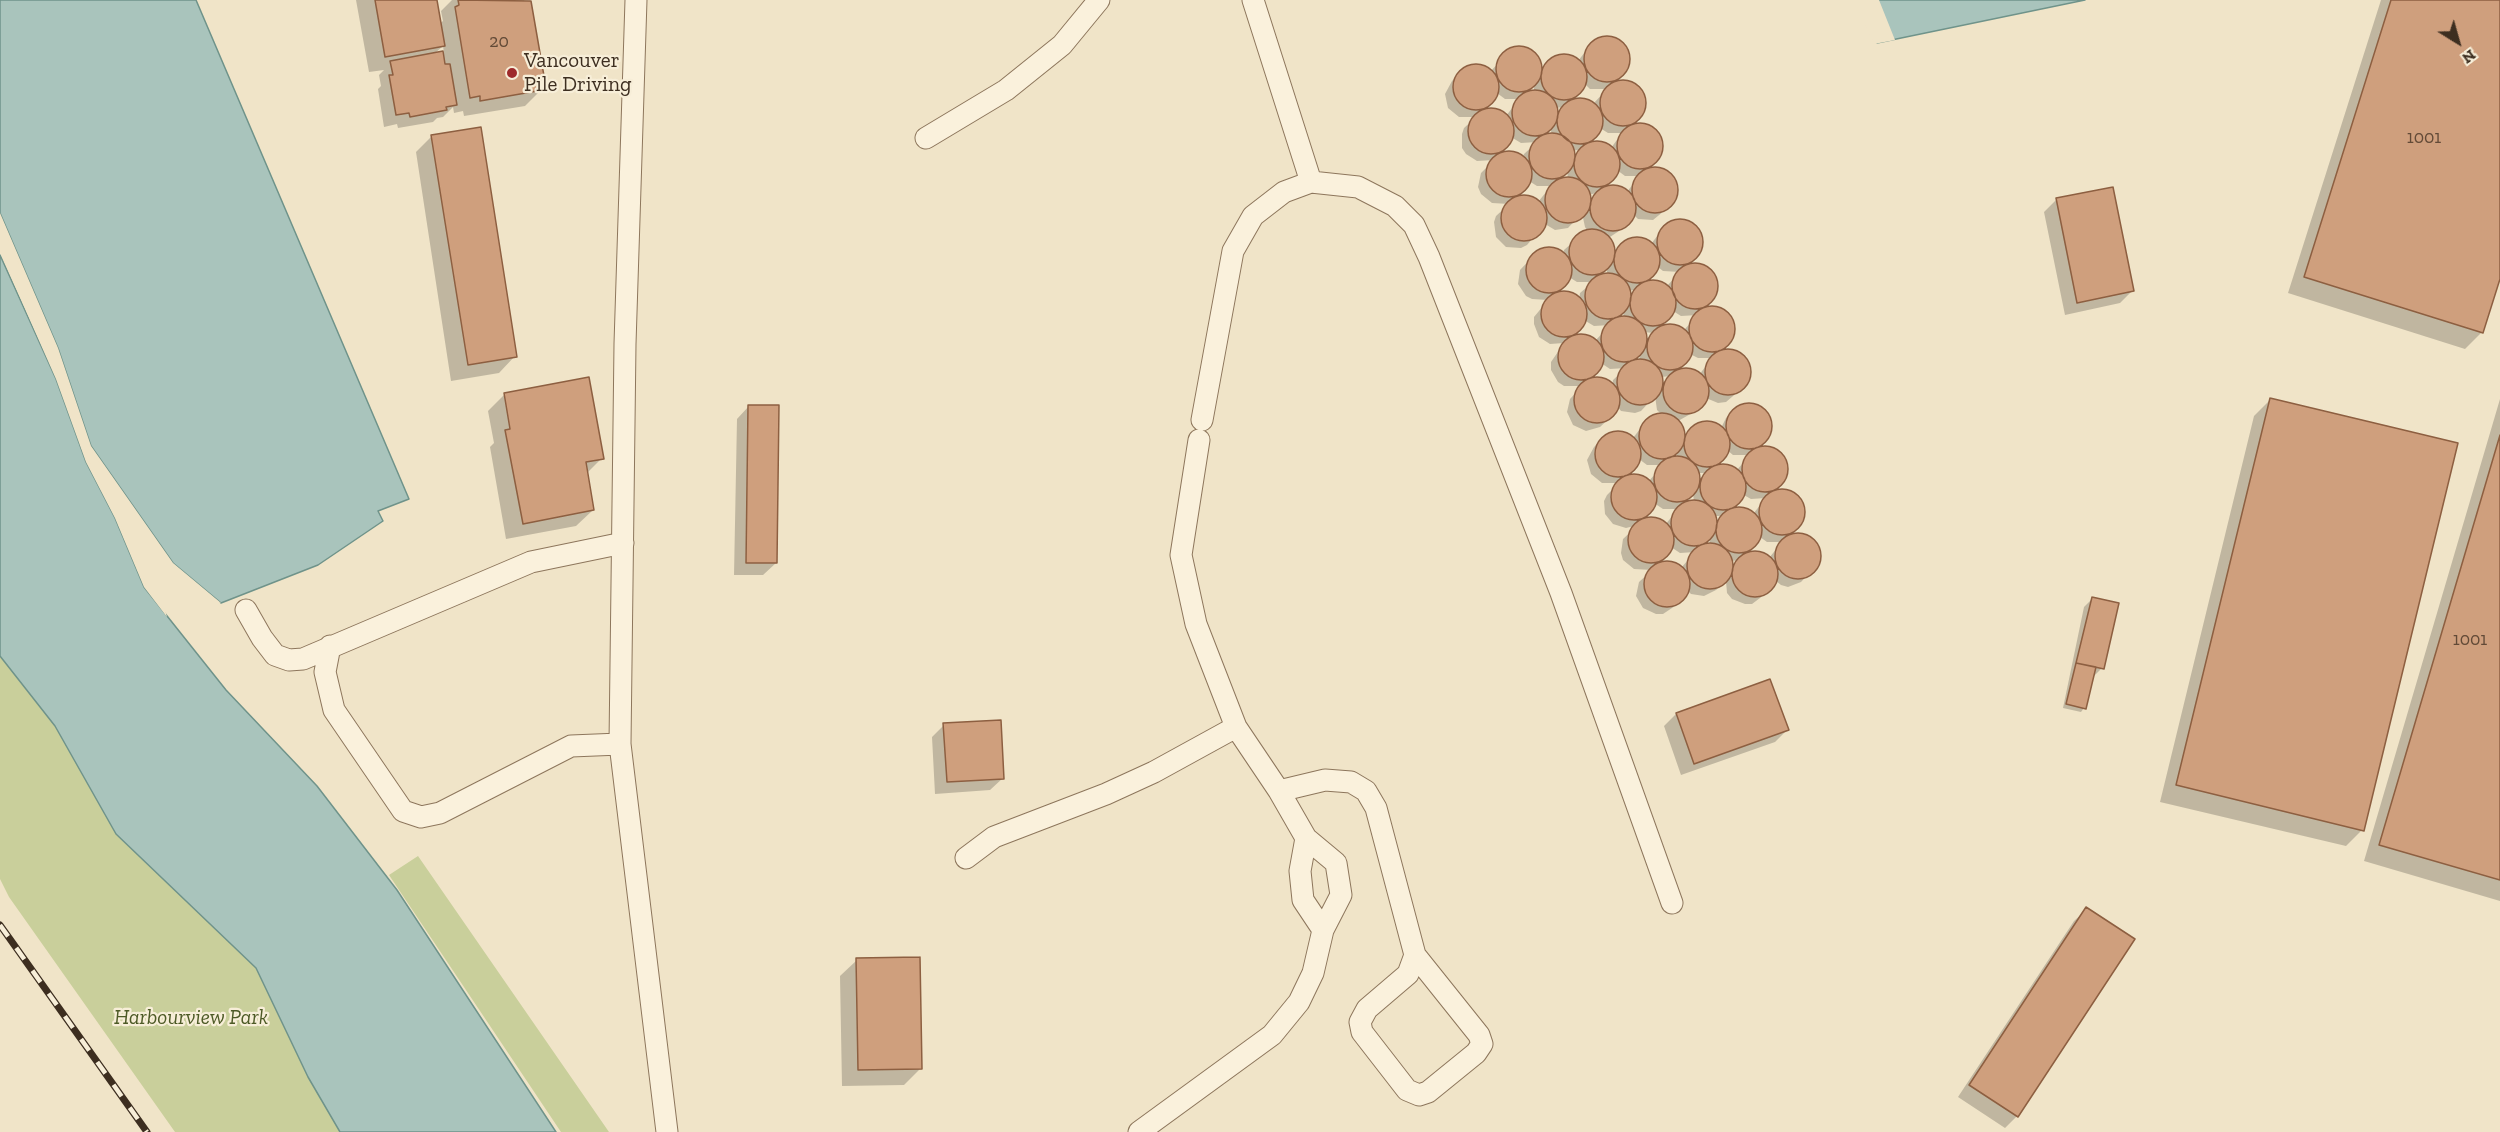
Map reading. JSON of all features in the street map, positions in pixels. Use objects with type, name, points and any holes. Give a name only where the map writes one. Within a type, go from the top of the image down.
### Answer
[{"type":"lane","points":[[636,0],[625,344],[620,744],[668,1132]]},
{"type":"lane","points":[[926,138],[1005,90],[1062,45],[1099,0]]},
{"type":"lane","points":[[1253,0],[1311,182]]},
{"type":"lane","points":[[1139,1132],[1272,1035],[1299,1002],[1313,973],[1323,930],[1341,896],[1336,862],[1306,838],[1279,791],[1236,727],[1196,624],[1181,555],[1233,251],[1253,216],[1284,192],[1311,182],[1358,187],[1395,206],[1414,225],[1561,593],[1672,903]]},
{"type":"lane","points":[[246,610],[275,655],[289,660],[303,659],[531,562],[623,543]]},
{"type":"lane","points":[[330,646],[325,672],[334,710],[403,811],[421,817],[440,813],[571,746],[620,744]]},
{"type":"lane","points":[[966,858],[994,837],[1135,781],[1236,727]]},
{"type":"lane","points":[[1279,791],[1324,780],[1351,782],[1366,791],[1376,808],[1415,955],[1479,1035],[1482,1044],[1476,1053],[1428,1092],[1419,1095],[1407,1090],[1362,1032],[1360,1022],[1367,1009],[1408,974],[1415,955]]},
{"type":"lane","points":[[1306,838],[1300,871],[1303,900],[1323,930]]},
{"type":"green space","name":"Harbourview Park","points":[[0,656],[55,726],[116,834],[256,968],[308,1077],[340,1132],[175,1132],[9,897],[0,879]]},
{"type":"green space","points":[[418,856],[609,1132],[561,1132],[389,875]]},
{"type":"water","points":[[0,0],[196,0],[409,499],[378,511],[383,521],[318,565],[221,603],[173,563],[91,446],[58,348],[0,213]]},
{"type":"water","points":[[1858,0],[2085,0],[1877,43]]},
{"type":"water","points":[[0,255],[56,379],[86,462],[115,518],[144,587],[226,690],[317,786],[397,890],[556,1132],[340,1132],[308,1077],[256,968],[116,834],[55,726],[0,656]]},
{"type":"pier","points":[[1855,0],[1879,0],[1895,40],[1874,44]]},
{"type":"pier","points":[[0,213],[58,348],[91,446],[173,563],[221,603],[214,602],[171,565],[89,448],[56,349],[0,220]]},
{"type":"pier","points":[[0,252],[59,377],[89,460],[118,517],[146,586],[165,610],[167,617],[144,587],[115,518],[86,462],[56,379]]},
{"type":"building","points":[[375,0],[437,0],[445,46],[385,57]]},
{"type":"building","points":[[458,0],[531,1],[544,76],[540,77],[543,90],[480,101],[480,96],[470,98],[455,7],[459,5]]},
{"type":"building","points":[[2391,0],[2500,0],[2500,279],[2483,333],[2304,277]]},
{"type":"building","points":[[1607,36],[1623,43],[1630,59],[1623,75],[1607,82],[1591,75],[1584,59],[1591,43]]},
{"type":"building","points":[[1519,46],[1535,53],[1542,69],[1535,85],[1519,92],[1503,85],[1496,69],[1503,53]]},
{"type":"building","points":[[443,51],[445,64],[450,64],[457,105],[446,107],[447,110],[410,117],[409,113],[396,115],[389,75],[393,75],[390,61]]},
{"type":"building","points":[[1564,54],[1580,61],[1587,77],[1580,93],[1564,100],[1548,93],[1541,77],[1548,61]]},
{"type":"building","points":[[1476,64],[1492,71],[1499,87],[1492,103],[1476,110],[1460,103],[1453,87],[1460,71]]},
{"type":"building","points":[[1623,80],[1639,87],[1646,103],[1639,119],[1623,126],[1607,119],[1600,103],[1607,87]]},
{"type":"building","points":[[1535,90],[1551,97],[1558,113],[1551,129],[1535,136],[1519,129],[1512,113],[1519,97]]},
{"type":"building","points":[[1580,98],[1596,105],[1603,121],[1596,137],[1580,144],[1564,137],[1557,121],[1564,105]]},
{"type":"building","points":[[1491,108],[1507,115],[1514,131],[1507,147],[1491,154],[1475,147],[1468,131],[1475,115]]},
{"type":"building","points":[[1640,123],[1656,130],[1663,146],[1656,162],[1640,169],[1624,162],[1617,146],[1624,130]]},
{"type":"building","points":[[481,127],[517,357],[468,365],[431,135]]},
{"type":"building","points":[[1552,133],[1568,140],[1575,156],[1568,172],[1552,179],[1536,172],[1529,156],[1536,140]]},
{"type":"building","points":[[1597,141],[1613,148],[1620,164],[1613,180],[1597,187],[1581,180],[1574,164],[1581,148]]},
{"type":"building","points":[[1509,151],[1525,158],[1532,174],[1525,190],[1509,197],[1493,190],[1486,174],[1493,158]]},
{"type":"building","points":[[1655,167],[1671,174],[1678,190],[1671,206],[1655,213],[1639,206],[1632,190],[1639,174]]},
{"type":"building","points":[[1568,177],[1584,184],[1591,200],[1584,216],[1568,223],[1552,216],[1545,200],[1552,184]]},
{"type":"building","points":[[1613,185],[1629,192],[1636,208],[1629,224],[1613,231],[1597,224],[1590,208],[1597,192]]},
{"type":"building","points":[[2113,187],[2134,291],[2077,303],[2056,198]]},
{"type":"building","points":[[1524,195],[1540,202],[1547,218],[1540,234],[1524,241],[1508,234],[1501,218],[1508,202]]},
{"type":"building","points":[[1680,219],[1696,226],[1703,242],[1696,258],[1680,265],[1664,258],[1657,242],[1664,226]]},
{"type":"building","points":[[1592,229],[1608,236],[1615,252],[1608,268],[1592,275],[1576,268],[1569,252],[1576,236]]},
{"type":"building","points":[[1637,237],[1653,244],[1660,260],[1653,276],[1637,283],[1621,276],[1614,260],[1621,244]]},
{"type":"building","points":[[1549,247],[1565,254],[1572,270],[1565,286],[1549,293],[1533,286],[1526,270],[1533,254]]},
{"type":"building","points":[[1695,263],[1711,270],[1718,286],[1711,302],[1695,309],[1679,302],[1672,286],[1679,270]]},
{"type":"building","points":[[1608,273],[1624,280],[1631,296],[1624,312],[1608,319],[1592,312],[1585,296],[1592,280]]},
{"type":"building","points":[[1653,280],[1669,287],[1676,303],[1669,319],[1653,326],[1637,319],[1630,303],[1637,287]]},
{"type":"building","points":[[1564,291],[1580,298],[1587,314],[1580,330],[1564,337],[1548,330],[1541,314],[1548,298]]},
{"type":"building","points":[[1712,306],[1728,313],[1735,329],[1728,345],[1712,352],[1696,345],[1689,329],[1696,313]]},
{"type":"building","points":[[1624,316],[1640,323],[1647,339],[1640,355],[1624,362],[1608,355],[1601,339],[1608,323]]},
{"type":"building","points":[[1670,324],[1686,331],[1693,347],[1686,363],[1670,370],[1654,363],[1647,347],[1654,331]]},
{"type":"building","points":[[1581,334],[1597,341],[1604,357],[1597,373],[1581,380],[1565,373],[1558,357],[1565,341]]},
{"type":"building","points":[[1728,349],[1744,356],[1751,372],[1744,388],[1728,395],[1712,388],[1705,372],[1712,356]]},
{"type":"building","points":[[1640,359],[1656,366],[1663,382],[1656,398],[1640,405],[1624,398],[1617,382],[1624,366]]},
{"type":"building","points":[[1686,368],[1702,375],[1709,391],[1702,407],[1686,414],[1670,407],[1663,391],[1670,375]]},
{"type":"building","points":[[589,377],[604,459],[586,462],[594,510],[523,524],[505,430],[510,429],[504,393]]},
{"type":"building","points":[[1597,377],[1613,384],[1620,400],[1613,416],[1597,423],[1581,416],[1574,400],[1581,384]]},
{"type":"building","points":[[2270,398],[2458,443],[2364,831],[2176,785]]},
{"type":"building","points":[[1749,403],[1765,410],[1772,426],[1765,442],[1749,449],[1733,442],[1726,426],[1733,410]]},
{"type":"building","points":[[748,405],[779,405],[777,563],[746,563]]},
{"type":"building","points":[[1662,413],[1678,420],[1685,436],[1678,452],[1662,459],[1646,452],[1639,436],[1646,420]]},
{"type":"building","points":[[1707,421],[1723,428],[1730,444],[1723,460],[1707,467],[1691,460],[1684,444],[1691,428]]},
{"type":"building","points":[[1618,431],[1634,438],[1641,454],[1634,470],[1618,477],[1602,470],[1595,454],[1602,438]]},
{"type":"building","points":[[2500,435],[2500,880],[2379,845]]},
{"type":"building","points":[[1765,446],[1781,453],[1788,469],[1781,485],[1765,492],[1749,485],[1742,469],[1749,453]]},
{"type":"building","points":[[1677,456],[1693,463],[1700,479],[1693,495],[1677,502],[1661,495],[1654,479],[1661,463]]},
{"type":"building","points":[[1723,464],[1739,471],[1746,487],[1739,503],[1723,510],[1707,503],[1700,487],[1707,471]]},
{"type":"building","points":[[1634,474],[1650,481],[1657,497],[1650,513],[1634,520],[1618,513],[1611,497],[1618,481]]},
{"type":"building","points":[[1782,489],[1798,496],[1805,512],[1798,528],[1782,535],[1766,528],[1759,512],[1766,496]]},
{"type":"building","points":[[1694,500],[1710,507],[1717,523],[1710,539],[1694,546],[1678,539],[1671,523],[1678,507]]},
{"type":"building","points":[[1739,507],[1755,514],[1762,530],[1755,546],[1739,553],[1723,546],[1716,530],[1723,514]]},
{"type":"building","points":[[1651,517],[1667,524],[1674,540],[1667,556],[1651,563],[1635,556],[1628,540],[1635,524]]},
{"type":"building","points":[[1798,533],[1814,540],[1821,556],[1814,572],[1798,579],[1782,572],[1775,556],[1782,540]]},
{"type":"building","points":[[1710,543],[1726,550],[1733,566],[1726,582],[1710,589],[1694,582],[1687,566],[1694,550]]},
{"type":"building","points":[[1755,551],[1771,558],[1778,574],[1771,590],[1755,597],[1739,590],[1732,574],[1739,558]]},
{"type":"building","points":[[1667,561],[1683,568],[1690,584],[1683,600],[1667,607],[1651,600],[1644,584],[1651,568]]},
{"type":"building","points":[[2092,597],[2119,603],[2104,669],[2076,663]]},
{"type":"building","points":[[2076,663],[2096,667],[2086,709],[2066,704]]},
{"type":"building","points":[[1770,679],[1789,730],[1694,764],[1676,713]]},
{"type":"building","points":[[1001,720],[1004,779],[947,782],[943,723]]},
{"type":"building","points":[[2086,907],[2135,939],[2018,1117],[1969,1085]]},
{"type":"building","points":[[920,957],[922,1069],[858,1070],[856,958]]},
{"type":"railway","points":[[0,925],[147,1132]]},
{"type":"place","name":"Vancouver Pile Driving","points":[[512,73]]}]
